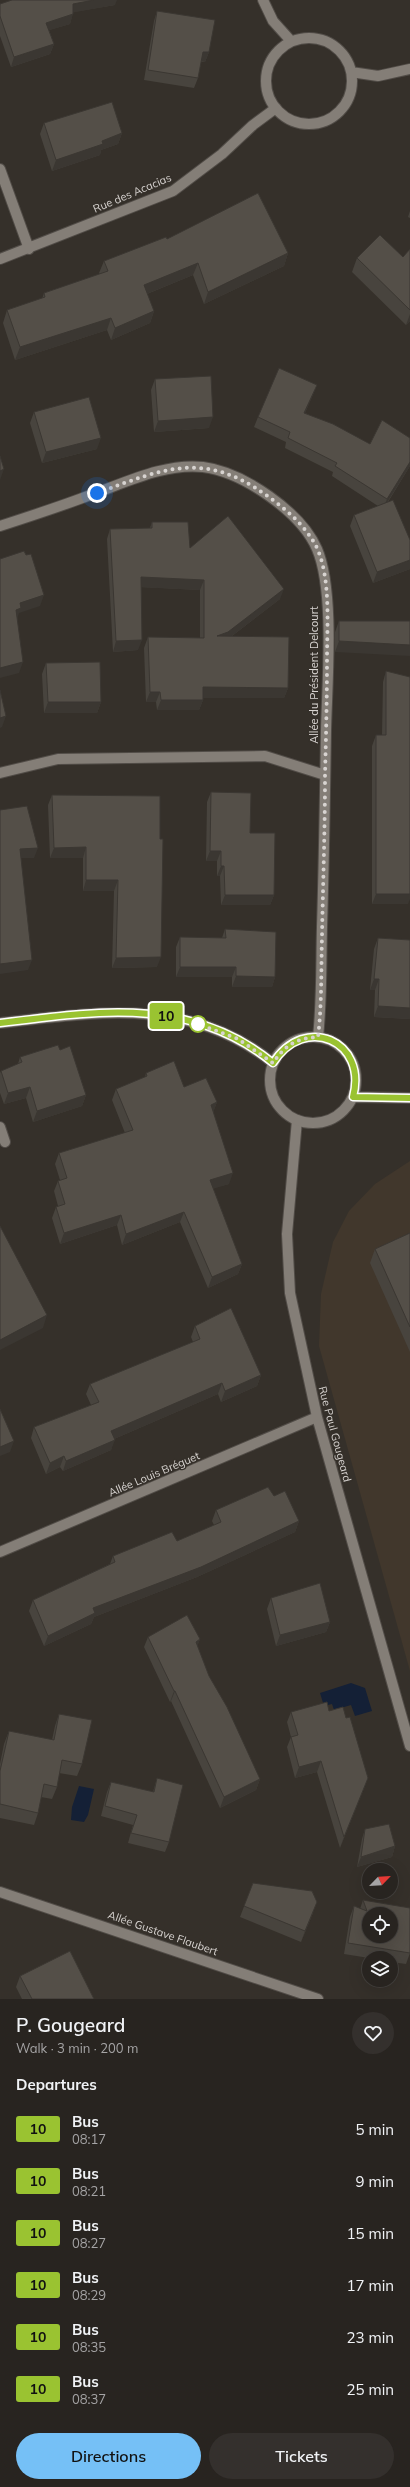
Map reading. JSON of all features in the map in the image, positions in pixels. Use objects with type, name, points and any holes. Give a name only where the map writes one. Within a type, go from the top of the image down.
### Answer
[{"type":"street","points":[[263,0],[273,20],[291,41]]},
{"type":"street","points":[[306,37],[321,39],[335,46],[346,58],[351,72],[352,86],[348,100],[340,112],[328,120],[314,124],[300,123],[287,118],[276,108],[268,90],[267,71],[272,59],[280,48],[291,41],[306,37]]},
{"type":"street","points":[[351,72],[378,76],[410,69]]},
{"type":"street","name":"Rue des Acacias","points":[[0,259],[29,249],[173,191],[222,154],[253,125],[276,108]]},
{"type":"street","points":[[0,169],[29,249]]},
{"type":"street","name":"Allée du Président Delcourt","points":[[0,526],[142,476],[182,466],[205,467],[233,476],[257,488],[280,505],[301,524],[317,549],[323,573],[328,610],[318,1037]]},
{"type":"street","points":[[0,773],[58,760],[265,756],[325,775]]},
{"type":"street","points":[[0,1022],[99,1012],[155,1013],[206,1025],[238,1039],[273,1063]]},
{"type":"street","points":[[304,1037],[318,1037],[337,1044],[351,1058],[356,1071],[357,1084],[353,1097],[346,1109],[330,1120],[309,1124],[297,1120],[285,1113],[276,1103],[271,1090],[270,1076],[273,1063],[281,1051],[292,1042],[304,1037]]},
{"type":"street","points":[[353,1097],[410,1098]]},
{"type":"street","name":"Rue Paul Gougeard","points":[[297,1120],[287,1234],[290,1293],[317,1417],[410,1746]]},
{"type":"street","points":[[0,1127],[5,1142]]},
{"type":"street","name":"Allée Louis Bréguet","points":[[0,1552],[317,1417]]},
{"type":"street","name":"Allée Gustave Flaubert","points":[[0,1892],[318,1999]]},
{"type":"shaded area","points":[[410,1161],[410,1671],[319,1346],[321,1294],[333,1242],[349,1211],[375,1184]]},
{"type":"water","points":[[351,1683],[365,1688],[372,1711],[355,1716],[351,1705],[334,1710],[332,1704],[324,1706],[320,1693]]},
{"type":"water","points":[[79,1786],[94,1789],[88,1815],[84,1822],[71,1820],[72,1807]]},
{"type":"building","points":[[12,0],[94,0],[73,4],[73,14],[46,23],[54,44],[14,57],[0,16],[0,4]]},
{"type":"building","points":[[157,11],[215,20],[209,52],[203,52],[198,78],[148,70]]},
{"type":"building","points":[[112,102],[122,133],[102,141],[103,144],[56,160],[44,123]]},
{"type":"building","points":[[258,193],[288,253],[208,292],[198,263],[144,285],[154,311],[115,328],[111,318],[20,347],[7,310],[45,297],[44,293],[108,271],[104,261],[166,237],[167,239]]},
{"type":"building","points":[[380,235],[403,257],[410,249],[410,310],[357,258]]},
{"type":"building","points":[[279,368],[317,385],[304,413],[333,424],[370,444],[382,420],[410,438],[410,462],[387,499],[335,466],[337,463],[288,438],[290,432],[258,417]]},
{"type":"building","points":[[211,376],[213,417],[158,421],[155,379]]},
{"type":"building","points":[[89,397],[101,438],[46,452],[34,412]]},
{"type":"building","points":[[0,456],[4,469],[0,471]]},
{"type":"building","points":[[393,500],[410,540],[410,560],[377,572],[354,515]]},
{"type":"building","points":[[228,516],[284,589],[228,632],[217,636],[289,637],[288,688],[203,687],[203,700],[161,700],[160,692],[150,692],[148,637],[204,638],[204,580],[141,577],[142,640],[116,641],[110,529],[152,528],[152,522],[188,522],[190,548]]},
{"type":"building","points":[[24,551],[26,555],[31,554],[44,595],[20,603],[21,608],[16,610],[23,662],[0,668],[0,559]]},
{"type":"building","points":[[339,621],[410,621],[410,645],[339,641]]},
{"type":"building","points":[[100,662],[101,702],[48,702],[46,663]]},
{"type":"building","points":[[386,671],[410,677],[410,894],[376,894],[376,735],[386,735]]},
{"type":"building","points":[[0,690],[6,716],[0,718]]},
{"type":"building","points":[[211,792],[251,793],[250,833],[275,833],[274,895],[225,895],[224,866],[221,866],[221,851],[210,851]]},
{"type":"building","points":[[52,795],[160,796],[160,839],[163,839],[161,957],[116,958],[118,880],[86,880],[86,847],[54,848]]},
{"type":"building","points":[[27,806],[38,848],[20,849],[32,960],[0,964],[0,810]]},
{"type":"building","points":[[225,929],[276,932],[275,977],[236,976],[236,967],[180,967],[180,937],[226,938]]},
{"type":"building","points":[[378,938],[410,940],[410,1008],[378,1006],[379,979],[374,979]]},
{"type":"building","points":[[58,1045],[60,1050],[70,1046],[86,1095],[37,1111],[30,1087],[8,1093],[1,1071],[22,1062],[20,1057]]},
{"type":"building","points":[[174,1061],[184,1087],[206,1078],[217,1102],[211,1105],[233,1173],[210,1180],[242,1264],[212,1277],[184,1212],[126,1234],[121,1215],[64,1233],[56,1207],[65,1204],[58,1181],[67,1178],[59,1153],[133,1130],[116,1089],[147,1076],[146,1073]]},
{"type":"building","points":[[0,1226],[47,1315],[0,1340]]},
{"type":"building","points":[[410,1233],[410,1327],[375,1249]]},
{"type":"building","points":[[231,1308],[261,1375],[225,1391],[222,1383],[111,1431],[115,1440],[66,1461],[64,1456],[50,1463],[34,1427],[99,1402],[90,1384],[200,1339],[195,1326]]},
{"type":"building","points":[[0,1409],[14,1441],[0,1447]]},
{"type":"building","points":[[268,1487],[274,1496],[285,1491],[299,1521],[201,1567],[93,1608],[95,1613],[48,1636],[33,1600],[115,1562],[113,1556],[172,1532],[177,1541],[221,1522],[216,1510]]},
{"type":"building","points":[[320,1583],[330,1622],[280,1635],[271,1598]]},
{"type":"building","points":[[187,1615],[200,1639],[196,1642],[209,1676],[227,1707],[260,1779],[224,1797],[175,1691],[148,1637]]},
{"type":"building","points":[[327,1702],[329,1711],[343,1707],[346,1718],[350,1717],[368,1778],[344,1837],[321,1761],[299,1767],[291,1737],[298,1735],[291,1712]]},
{"type":"building","points":[[59,1714],[92,1720],[82,1764],[62,1760],[57,1787],[44,1784],[38,1813],[0,1804],[0,1771],[9,1731],[54,1740]]},
{"type":"building","points":[[157,1778],[183,1785],[169,1842],[131,1833],[137,1815],[105,1806],[111,1782],[154,1792]]},
{"type":"building","points":[[389,1824],[395,1846],[361,1857],[365,1829]]},
{"type":"building","points":[[253,1883],[312,1891],[317,1902],[305,1931],[244,1906]]},
{"type":"building","points":[[363,1900],[410,1908],[410,1953],[348,1943],[354,1906],[362,1909],[362,1943],[398,1943],[398,1907],[366,1907]]},
{"type":"building","points":[[70,1951],[94,1999],[32,1999],[20,1976]]},
{"type":"bus line","name":"10","points":[[0,1023],[99,1012],[155,1013],[206,1025],[238,1039],[260,1052],[273,1063],[281,1051],[292,1042],[304,1037],[318,1037],[331,1040],[342,1048],[351,1058],[356,1071],[357,1084],[353,1097],[410,1098]]},
{"type":"route","points":[[97,493],[142,476],[182,466],[205,467],[233,476],[257,488],[280,505],[301,524],[317,549],[323,573],[328,610],[325,821],[320,1021],[318,1037],[304,1037],[292,1042],[281,1051],[273,1063],[260,1052],[238,1039],[206,1025],[193,1022],[198,1024]]}]
